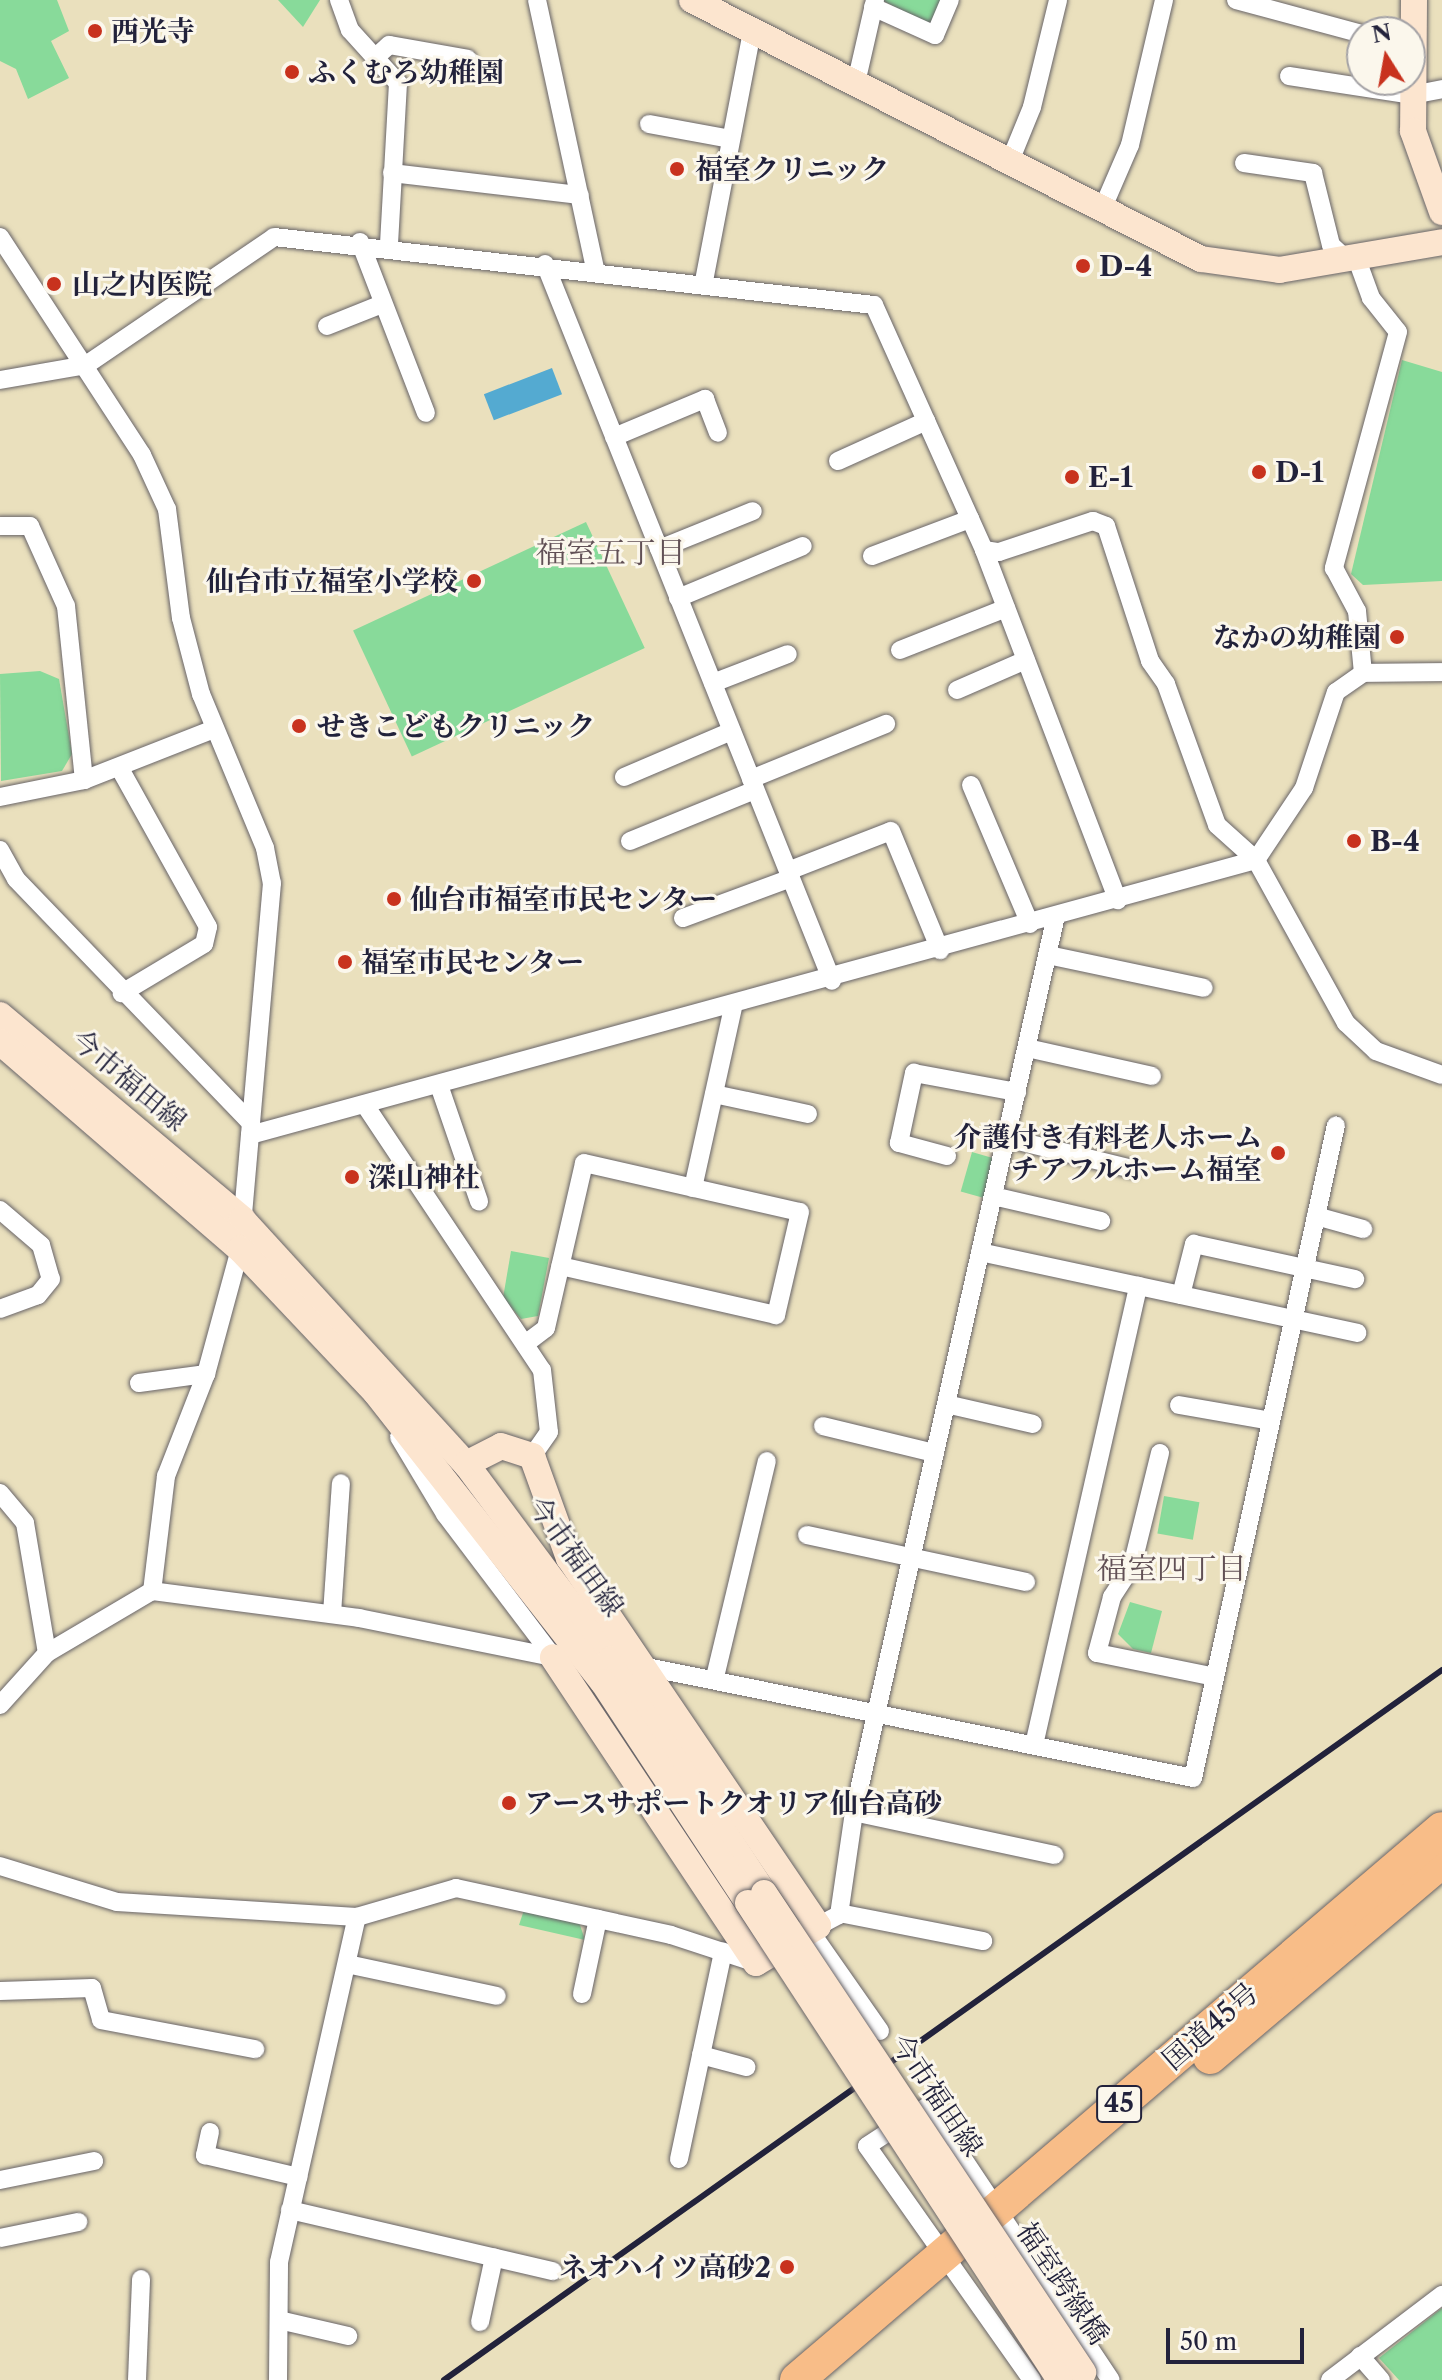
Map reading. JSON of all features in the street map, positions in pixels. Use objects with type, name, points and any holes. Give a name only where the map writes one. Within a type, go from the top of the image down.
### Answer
[{"type":"highway","name":"国道45号","points":[[831,2380],[979,2239],[1442,1829]]},
{"type":"highway","name":"国道45号","points":[[797,2380],[979,2239],[1442,1861]]},
{"type":"main road","points":[[692,0],[753,27],[1177,250],[1248,271],[1442,242]]},
{"type":"main road","points":[[1412,96],[1413,131],[1442,212]]},
{"type":"main road","name":"今市福田線","points":[[0,1015],[242,1219],[466,1464],[611,1659],[756,1898],[979,2239]]},
{"type":"main road","name":"今市福田線","points":[[0,1042],[240,1249],[376,1393],[603,1682],[756,1898]]},
{"type":"main road","points":[[466,1464],[501,1446],[532,1456],[569,1558],[822,1923],[756,1963],[553,1657]]},
{"type":"main road","name":"福室跨線橋","points":[[979,2239],[1077,2377]]},
{"type":"street","points":[[339,0],[350,30],[378,55],[398,83],[389,245]]},
{"type":"street","points":[[537,0],[595,269]]},
{"type":"street","points":[[856,83],[874,3],[935,35],[950,0]]},
{"type":"street","points":[[1010,161],[1032,107],[1058,0]]},
{"type":"street","points":[[1101,212],[1130,145],[1164,0]]},
{"type":"street","points":[[1236,0],[1346,30]]},
{"type":"street","points":[[704,281],[753,27]]},
{"type":"street","points":[[378,55],[389,45],[468,59]]},
{"type":"street","points":[[1289,76],[1346,85]]},
{"type":"street","points":[[649,124],[731,139]]},
{"type":"street","points":[[1244,163],[1313,173],[1331,245],[1349,255],[1371,298],[1398,332],[1334,568],[1357,611],[1363,673]]},
{"type":"street","points":[[392,173],[580,195]]},
{"type":"street","points":[[0,237],[86,365],[167,509],[181,618],[214,729],[271,868],[240,1249],[206,1374],[166,1476],[152,1591]]},
{"type":"street","points":[[0,380],[86,365],[274,237],[389,245],[704,281],[874,305],[984,550],[1118,900]]},
{"type":"street","points":[[360,242],[426,413]]},
{"type":"street","points":[[545,264],[832,981]]},
{"type":"street","points":[[327,326],[382,304]]},
{"type":"street","points":[[614,437],[705,399],[718,433]]},
{"type":"street","points":[[838,461],[926,421]]},
{"type":"street","points":[[659,549],[753,511]]},
{"type":"street","points":[[872,556],[970,519]]},
{"type":"street","points":[[984,550],[999,552],[1093,521],[1106,526],[1150,661],[1166,684],[1217,825],[1256,860],[1346,1023],[1376,1051],[1442,1075]]},
{"type":"street","points":[[0,526],[30,526],[66,606],[84,780]]},
{"type":"street","points":[[678,598],[803,546]]},
{"type":"street","points":[[900,650],[1006,608]]},
{"type":"street","points":[[713,683],[788,654]]},
{"type":"street","points":[[957,690],[1026,660]]},
{"type":"street","points":[[250,1128],[367,1108],[832,981],[1256,860],[1304,788],[1336,692],[1363,673],[1442,672]]},
{"type":"street","points":[[630,841],[886,724]]},
{"type":"street","points":[[0,797],[84,780],[214,729]]},
{"type":"street","points":[[624,777],[732,731]]},
{"type":"street","points":[[119,767],[208,927],[204,944],[122,993]]},
{"type":"street","points":[[971,785],[1030,924]]},
{"type":"street","points":[[683,918],[891,831],[940,950]]},
{"type":"street","points":[[0,850],[16,879],[250,1128]]},
{"type":"street","points":[[880,2031],[822,1923],[854,1812],[1056,916]]},
{"type":"street","points":[[1048,955],[1204,988]]},
{"type":"street","points":[[693,1188],[733,1008]]},
{"type":"street","points":[[1027,1048],[1152,1076]]},
{"type":"street","points":[[947,1156],[899,1143],[914,1073],[1017,1092]]},
{"type":"street","points":[[440,1088],[479,1201]]},
{"type":"street","points":[[714,1094],[808,1114]]},
{"type":"street","points":[[367,1108],[542,1370],[549,1432],[532,1456]]},
{"type":"street","points":[[647,1667],[715,1677],[1193,1778],[1336,1125]]},
{"type":"street","points":[[1006,1138],[1132,1169]]},
{"type":"street","points":[[525,1344],[546,1328],[584,1163],[800,1212],[776,1315],[561,1266]]},
{"type":"street","points":[[993,1196],[1101,1221]]},
{"type":"street","points":[[0,1210],[41,1245],[51,1279],[38,1295],[0,1309]]},
{"type":"street","points":[[1316,1216],[1363,1229]]},
{"type":"street","points":[[1181,1295],[1194,1244],[1355,1279]]},
{"type":"street","points":[[980,1252],[1357,1333]]},
{"type":"street","points":[[1034,1745],[1138,1286]]},
{"type":"street","points":[[139,1383],[206,1374]]},
{"type":"street","points":[[376,1393],[445,1514],[553,1657]]},
{"type":"street","points":[[946,1404],[1033,1424]]},
{"type":"street","points":[[1179,1405],[1271,1421]]},
{"type":"street","points":[[823,1426],[935,1453]]},
{"type":"street","points":[[1160,1453],[1132,1566],[1112,1597],[1097,1653],[1215,1677]]},
{"type":"street","points":[[715,1677],[767,1461]]},
{"type":"street","points":[[332,1614],[341,1483]]},
{"type":"street","points":[[0,1493],[25,1523],[47,1653]]},
{"type":"street","points":[[807,1535],[1026,1582]]},
{"type":"street","points":[[0,1705],[47,1653],[152,1591],[332,1614],[553,1657]]},
{"type":"street","points":[[854,1812],[1054,1855]]},
{"type":"street","points":[[0,1866],[117,1902],[357,1917],[456,1888],[598,1919],[756,1963]]},
{"type":"street","points":[[278,2380],[279,2262],[357,1917]]},
{"type":"street","points":[[582,1994],[598,1919]]},
{"type":"street","points":[[822,1923],[983,1941]]},
{"type":"street","points":[[679,2159],[723,1952]]},
{"type":"street","points":[[347,1964],[497,1996]]},
{"type":"street","points":[[0,1991],[92,1988],[101,2020],[255,2049]]},
{"type":"street","points":[[701,2055],[746,2067]]},
{"type":"street","points":[[1032,2380],[979,2239],[928,2106],[867,2146],[979,2239],[1111,2380]]},
{"type":"street","points":[[210,2132],[205,2155],[298,2177]]},
{"type":"street","points":[[0,2180],[94,2161]]},
{"type":"street","points":[[290,2210],[553,2271]]},
{"type":"street","points":[[0,2238],[78,2222]]},
{"type":"street","points":[[480,2322],[494,2257]]},
{"type":"street","points":[[137,2380],[141,2279]]},
{"type":"street","points":[[1330,2380],[1442,2295]]},
{"type":"street","points":[[279,2320],[348,2336]]},
{"type":"street","points":[[1360,2356],[1381,2380]]},
{"type":"green space","points":[[0,0],[57,0],[69,31],[51,41],[69,78],[28,99],[16,69],[0,61]]},
{"type":"green space","points":[[278,0],[320,0],[303,27]]},
{"type":"green space","points":[[882,0],[945,0],[935,29]]},
{"type":"green space","points":[[1402,360],[1442,372],[1442,581],[1363,585],[1351,574]]},
{"type":"green space","points":[[586,522],[645,648],[412,757],[353,631]]},
{"type":"green space","points":[[40,671],[59,679],[72,754],[62,771],[1,781],[0,674]]},
{"type":"green space","points":[[972,1152],[997,1159],[986,1199],[961,1191]]},
{"type":"green space","points":[[511,1251],[549,1258],[538,1316],[521,1319],[503,1298]]},
{"type":"green space","points":[[1164,1496],[1199,1502],[1193,1540],[1157,1533]]},
{"type":"green space","points":[[1130,1602],[1162,1611],[1151,1653],[1133,1649],[1118,1634]]},
{"type":"green space","points":[[525,1907],[578,1919],[585,1940],[519,1925]]},
{"type":"green space","points":[[1442,2308],[1442,2380],[1399,2380],[1379,2358]]},
{"type":"water","points":[[552,368],[562,394],[494,420],[484,394]]},
{"type":"railway","points":[[444,2380],[1442,1670]]},
{"type":"place","name":"西光寺","points":[[95,31]]},
{"type":"place","name":"ふくむろ幼稚園","points":[[292,72]]},
{"type":"place","name":"福室クリニック","points":[[677,169]]},
{"type":"place","name":"D-4","points":[[1083,266]]},
{"type":"place","name":"山之内医院","points":[[54,284]]},
{"type":"place","name":"D-1","points":[[1259,472]]},
{"type":"place","name":"E-1","points":[[1072,477]]},
{"type":"place","name":"仙台市立福室小学校","points":[[474,581]]},
{"type":"place","name":"なかの幼稚園","points":[[1397,637]]},
{"type":"place","name":"せきこどもクリニック","points":[[299,726]]},
{"type":"place","name":"B-4","points":[[1354,841]]},
{"type":"place","name":"仙台市福室市民センター","points":[[394,899]]},
{"type":"place","name":"福室市民センター","points":[[345,962]]},
{"type":"place","name":"介護付き有料老人ホーム チアフルホーム福室","points":[[1278,1153]]},
{"type":"place","name":"深山神社","points":[[352,1177]]},
{"type":"place","name":"アースサポートクオリア仙台高砂","points":[[509,1803]]},
{"type":"place","name":"ネオハイツ高砂2","points":[[787,2267]]},
{"type":"district","name":"福室五丁目","points":[[611,553]]},
{"type":"district","name":"福室四丁目","points":[[1172,1569]]}]
